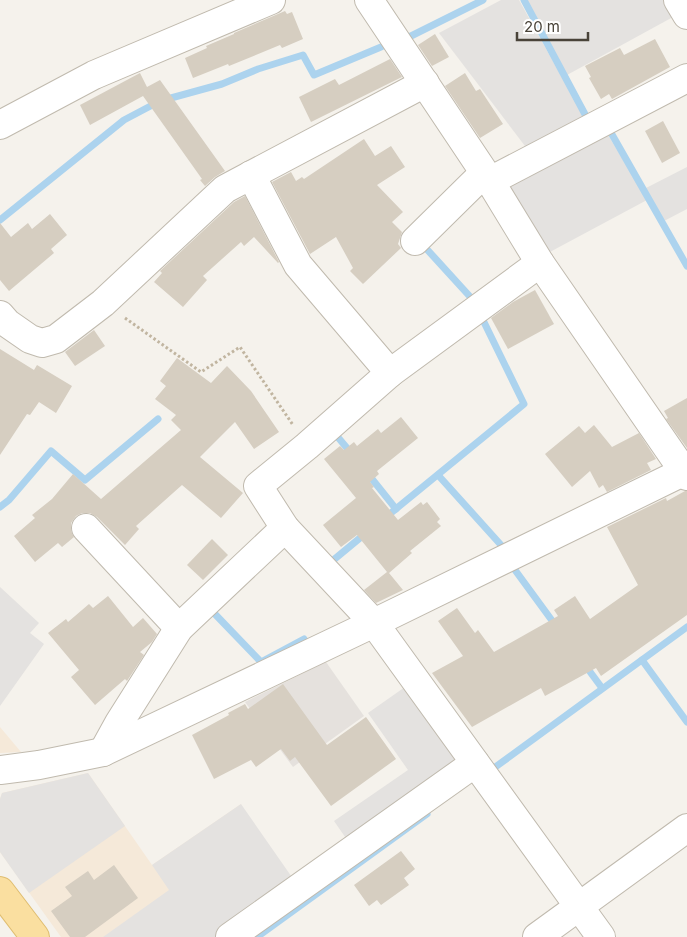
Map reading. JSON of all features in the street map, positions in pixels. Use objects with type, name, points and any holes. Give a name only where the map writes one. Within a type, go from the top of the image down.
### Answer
[{"type":"main road","points":[[0,891],[35,937]]},
{"type":"street","points":[[0,125],[94,76],[271,0]]},
{"type":"street","points":[[0,770],[39,765],[103,752],[686,472],[540,263],[487,177],[370,0]]},
{"type":"street","points":[[678,0],[687,16]]},
{"type":"street","points":[[416,241],[487,177],[687,78]]},
{"type":"street","points":[[2,324],[30,339],[42,343],[56,339],[103,303],[225,189],[424,83]]},
{"type":"street","points":[[251,175],[298,265],[390,373]]},
{"type":"street","points":[[540,263],[390,373],[258,486],[285,528],[374,623],[601,937]]},
{"type":"street","points":[[86,528],[180,628]]},
{"type":"street","points":[[103,752],[119,723],[180,628],[285,528]]},
{"type":"street","points":[[230,937],[475,763]]},
{"type":"street","points":[[538,937],[687,828]]},
{"type":"path","points":[[103,303],[200,372],[240,347],[307,446]]},
{"type":"shaded area","points":[[501,0],[519,0],[585,119],[528,150],[439,33]]},
{"type":"shaded area","points":[[525,0],[664,0],[673,17],[567,75]]},
{"type":"shaded area","points":[[605,130],[647,200],[548,253],[506,191],[510,180]]},
{"type":"shaded area","points":[[687,167],[687,209],[664,221],[646,188]]},
{"type":"shaded area","points":[[0,587],[39,623],[30,633],[44,644],[0,706]]},
{"type":"shaded area","points":[[326,662],[364,716],[293,767],[245,702]]},
{"type":"shaded area","points":[[405,687],[456,757],[453,771],[350,844],[334,821],[408,770],[368,713]]},
{"type":"shaded area","points":[[0,727],[21,752],[0,753]]},
{"type":"shaded area","points":[[88,773],[152,865],[241,804],[219,937],[61,937],[0,852],[0,799],[2,793]]},
{"type":"shaded area","points":[[88,773],[125,826],[29,893],[0,852],[0,799],[2,793]]},
{"type":"shaded area","points":[[241,804],[296,883],[219,937],[103,937],[169,890],[152,865]]},
{"type":"building","points":[[285,11],[287,14],[292,12],[303,39],[282,48],[280,45],[229,66],[228,64],[193,78],[185,58],[207,48],[206,46]]},
{"type":"building","points":[[435,34],[449,57],[432,66],[418,45]]},
{"type":"building","points":[[655,39],[670,67],[612,99],[609,94],[601,99],[589,78],[591,77],[585,66],[620,48],[624,55]]},
{"type":"building","points":[[390,59],[402,77],[311,122],[299,97],[335,79],[339,85]]},
{"type":"building","points":[[140,73],[147,87],[160,80],[225,171],[205,186],[200,180],[202,179],[143,96],[90,125],[80,105]]},
{"type":"building","points":[[465,73],[476,91],[480,89],[503,124],[480,138],[445,86]]},
{"type":"building","points":[[663,121],[680,153],[662,163],[645,131]]},
{"type":"building","points":[[364,139],[375,156],[391,146],[405,167],[377,185],[403,212],[392,222],[402,232],[398,244],[401,248],[363,284],[350,271],[353,268],[336,237],[310,254],[272,182],[291,172],[296,181],[302,177],[304,179]]},
{"type":"building","points":[[245,196],[279,262],[254,237],[244,246],[241,242],[203,276],[207,280],[183,307],[154,282],[162,273],[160,271],[234,202]]},
{"type":"building","points":[[50,214],[67,235],[51,249],[54,253],[9,291],[0,280],[0,223],[11,237],[28,223],[32,229]]},
{"type":"building","points":[[535,290],[554,324],[508,349],[491,318],[513,302]]},
{"type":"building","points":[[94,330],[105,346],[75,366],[65,352]]},
{"type":"building","points":[[0,349],[34,370],[37,365],[72,386],[56,413],[39,402],[30,415],[27,414],[0,455]]},
{"type":"building","points":[[177,358],[211,383],[227,366],[251,391],[279,432],[254,449],[235,422],[200,457],[243,493],[221,518],[182,485],[136,526],[139,529],[125,545],[97,517],[90,513],[82,513],[76,516],[71,523],[71,531],[74,537],[62,547],[58,543],[35,562],[14,536],[35,518],[32,515],[52,499],[73,474],[101,499],[181,430],[171,420],[176,415],[155,399],[166,386],[160,381]]},
{"type":"building","points":[[687,398],[687,448],[666,419],[668,418],[664,411]]},
{"type":"building","points":[[401,417],[418,438],[377,471],[379,474],[370,482],[374,487],[372,488],[398,520],[421,502],[423,505],[427,502],[440,519],[437,522],[441,526],[410,551],[412,553],[389,573],[403,590],[376,603],[364,590],[387,572],[357,535],[341,547],[323,525],[356,498],[324,459],[340,446],[344,450],[354,442],[357,446],[378,429],[381,433]]},
{"type":"building","points":[[594,425],[612,447],[639,433],[656,459],[647,463],[651,470],[607,492],[603,485],[599,488],[590,471],[572,487],[545,454],[579,426],[585,433]]},
{"type":"building","points":[[687,491],[687,615],[601,676],[596,668],[545,696],[541,688],[472,727],[432,673],[463,656],[438,621],[457,608],[475,633],[478,630],[494,652],[558,616],[554,610],[575,596],[590,619],[638,585],[607,527],[666,498],[667,501]]},
{"type":"building","points":[[212,539],[228,555],[203,580],[187,565]]},
{"type":"building","points":[[108,596],[133,627],[143,618],[157,634],[152,642],[140,652],[144,655],[127,681],[125,679],[95,705],[71,677],[79,670],[48,633],[66,619],[68,622],[89,604],[93,608]]},
{"type":"building","points":[[283,684],[327,745],[366,717],[396,759],[331,806],[295,757],[290,761],[281,749],[256,767],[251,760],[214,779],[192,735],[245,704],[248,709]]},
{"type":"building","points":[[401,851],[415,869],[404,878],[409,885],[381,905],[377,900],[369,906],[354,885]]},
{"type":"building","points":[[114,865],[138,898],[85,937],[70,937],[51,911],[72,896],[65,887],[88,871],[94,880]]},
{"type":"waterway","points":[[409,37],[483,0]]},
{"type":"waterway","points":[[524,0],[587,118]]},
{"type":"waterway","points":[[0,220],[124,120],[160,101],[222,84],[258,69],[303,55],[314,75],[381,47]]},
{"type":"waterway","points":[[610,131],[687,266]]},
{"type":"waterway","points":[[423,245],[474,301]]},
{"type":"waterway","points":[[386,517],[524,404],[481,316]]},
{"type":"waterway","points":[[0,507],[9,500],[51,451],[85,480],[158,419]]},
{"type":"waterway","points":[[336,435],[352,454]]},
{"type":"waterway","points":[[368,474],[396,509]]},
{"type":"waterway","points":[[438,475],[501,545]]},
{"type":"waterway","points":[[331,562],[366,533]]},
{"type":"waterway","points":[[515,570],[556,626]]},
{"type":"waterway","points":[[216,608],[212,611],[261,662],[304,639]]},
{"type":"waterway","points":[[494,768],[687,627]]},
{"type":"waterway","points":[[642,660],[687,722]]},
{"type":"waterway","points":[[585,665],[602,688]]},
{"type":"waterway","points":[[257,937],[427,814]]}]
